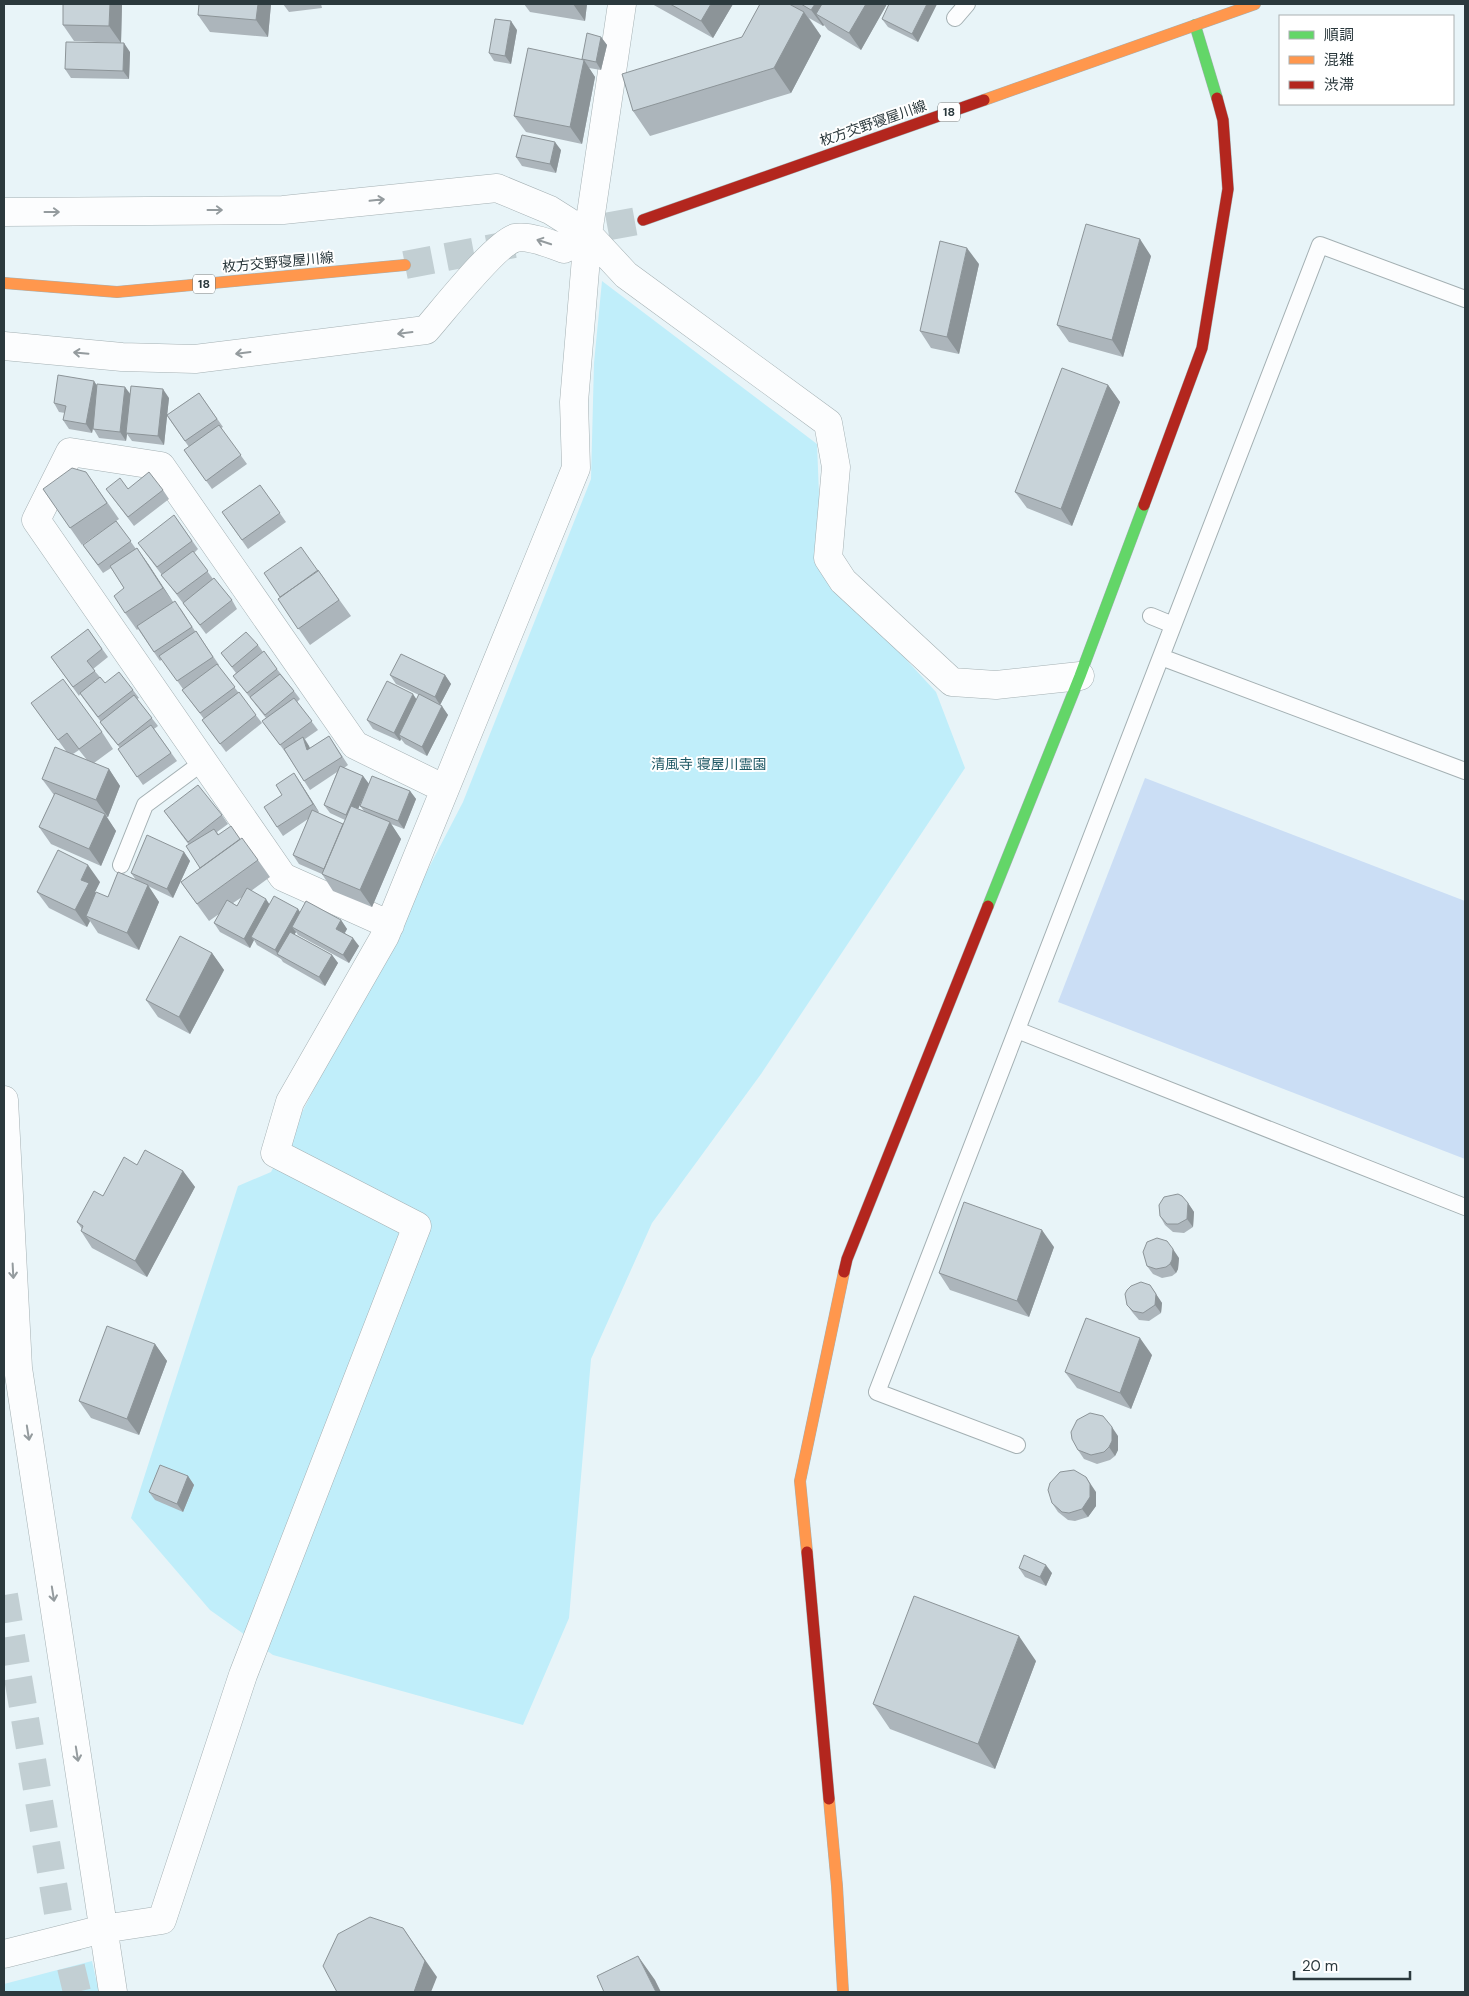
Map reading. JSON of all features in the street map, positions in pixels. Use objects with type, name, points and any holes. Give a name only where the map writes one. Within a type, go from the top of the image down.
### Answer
[{"type":"street","points":[[4,1954],[103,1929],[162,1920],[243,1675],[417,1226],[275,1153],[290,1102],[390,925],[576,468],[574,402],[588,234],[622,4]]},
{"type":"street","name":"枚方交野寝屋川線","points":[[643,220],[1255,4]]},
{"type":"street","points":[[844,1992],[837,1886],[800,1481],[847,1259],[1080,676],[1202,348],[1228,189],[1223,120],[1195,25]]},
{"type":"street","points":[[4,212],[283,210],[497,188],[550,210],[588,234],[626,275],[828,423],[836,467],[828,558],[843,581],[952,682],[996,685],[1080,676]]},
{"type":"street","points":[[4,346],[122,357],[195,359],[426,330],[491,255],[515,238],[537,240],[564,249],[588,234]]},
{"type":"street","name":"枚方交野寝屋川線","points":[[4,283],[117,292],[405,265]]},
{"type":"street","points":[[390,925],[283,877],[36,520],[70,452],[160,466],[355,745],[445,789]]},
{"type":"street","points":[[4,1100],[18,1368],[113,1992]]},
{"type":"street","points":[[4,1320],[18,1368]]},
{"type":"lane","points":[[955,18],[967,4]]},
{"type":"lane","points":[[1017,1445],[877,1392],[1320,245],[1465,299]]},
{"type":"lane","points":[[1151,616],[1174,625]]},
{"type":"lane","points":[[1161,657],[1465,771]]},
{"type":"lane","points":[[121,865],[145,805],[203,762]]},
{"type":"lane","points":[[1017,1030],[1465,1207]]},
{"type":"green space","name":"清風寺 寝屋川霊園","points":[[602,281],[817,444],[822,568],[936,692],[965,768],[761,1074],[652,1223],[591,1359],[569,1618],[523,1725],[273,1655],[210,1610],[131,1518],[238,1186],[271,1172],[463,802],[591,479],[594,363]]},
{"type":"green space","points":[[92,1961],[99,1992],[4,1992],[4,1984]]},
{"type":"shaded area","points":[[1145,778],[1465,901],[1465,1159],[1058,1002]]},
{"type":"building","points":[[63,4],[110,4],[109,26],[63,25]]},
{"type":"building","points":[[199,4],[258,4],[256,20],[198,15]]},
{"type":"building","points":[[670,4],[711,4],[701,21]]},
{"type":"building","points":[[760,4],[789,4],[804,12],[774,68],[633,111],[622,74],[742,37]]},
{"type":"building","points":[[801,4],[815,4],[811,10]]},
{"type":"building","points":[[822,4],[866,4],[849,33],[816,14]]},
{"type":"building","points":[[889,4],[927,4],[912,34],[882,19]]},
{"type":"building","points":[[495,19],[511,21],[505,56],[489,53]]},
{"type":"building","points":[[587,33],[601,37],[596,62],[582,59]]},
{"type":"building","points":[[66,42],[124,43],[123,71],[65,69]]},
{"type":"building","points":[[528,48],[584,60],[570,127],[514,116]]},
{"type":"building","points":[[522,135],[555,142],[550,164],[516,157]]},
{"type":"building","points":[[1086,224],[1140,239],[1112,340],[1057,325]]},
{"type":"building","points":[[940,241],[967,248],[947,337],[920,331]]},
{"type":"building","points":[[1062,368],[1108,385],[1061,509],[1015,492]]},
{"type":"building","points":[[58,375],[94,381],[86,424],[63,420],[66,406],[54,403]]},
{"type":"building","points":[[97,384],[125,387],[120,432],[93,429]]},
{"type":"building","points":[[131,386],[163,389],[158,436],[126,433]]},
{"type":"building","points":[[199,393],[217,419],[185,441],[167,415]]},
{"type":"building","points":[[219,425],[241,455],[206,481],[184,450]]},
{"type":"building","points":[[72,468],[86,472],[107,503],[70,528],[43,489]]},
{"type":"building","points":[[149,472],[163,490],[128,517],[106,489],[120,478],[128,489]]},
{"type":"building","points":[[260,485],[280,513],[242,540],[222,512]]},
{"type":"building","points":[[174,515],[192,541],[157,567],[138,543]]},
{"type":"building","points":[[116,521],[131,541],[98,565],[83,545]]},
{"type":"building","points":[[301,547],[318,571],[280,597],[264,573]]},
{"type":"building","points":[[137,548],[163,588],[125,613],[114,596],[124,588],[110,566]]},
{"type":"building","points":[[193,551],[208,571],[177,594],[161,575]]},
{"type":"building","points":[[318,570],[339,600],[298,629],[278,599]]},
{"type":"building","points":[[214,578],[232,600],[200,625],[183,603]]},
{"type":"building","points":[[175,601],[192,627],[154,652],[137,626]]},
{"type":"building","points":[[88,629],[102,649],[87,661],[95,671],[73,687],[51,657]]},
{"type":"building","points":[[196,631],[213,657],[177,681],[159,656]]},
{"type":"building","points":[[246,632],[258,645],[232,667],[221,653]]},
{"type":"building","points":[[264,651],[277,669],[247,693],[233,676]]},
{"type":"building","points":[[401,654],[445,675],[435,697],[390,675]]},
{"type":"building","points":[[217,664],[235,687],[200,713],[182,690]]},
{"type":"building","points":[[119,672],[133,690],[98,717],[80,693],[100,677],[105,683]]},
{"type":"building","points":[[280,674],[294,691],[265,715],[250,697]]},
{"type":"building","points":[[63,679],[102,732],[79,749],[67,733],[58,740],[31,703]]},
{"type":"building","points":[[387,681],[413,694],[394,733],[367,720]]},
{"type":"building","points":[[239,692],[256,715],[220,744],[202,720]]},
{"type":"building","points":[[419,694],[442,706],[422,747],[399,735]]},
{"type":"building","points":[[134,695],[152,718],[118,745],[100,722]]},
{"type":"building","points":[[294,698],[312,721],[280,745],[262,721]]},
{"type":"building","points":[[151,725],[171,753],[137,777],[118,749]]},
{"type":"building","points":[[329,736],[342,757],[304,781],[284,749],[303,737],[307,750]]},
{"type":"building","points":[[55,747],[109,769],[96,800],[42,779]]},
{"type":"building","points":[[340,766],[363,776],[346,815],[324,805]]},
{"type":"building","points":[[294,773],[313,804],[277,827],[264,807],[282,795],[276,785]]},
{"type":"building","points":[[372,776],[410,791],[398,821],[360,806]]},
{"type":"building","points":[[198,785],[222,815],[188,842],[164,811]]},
{"type":"building","points":[[55,793],[105,814],[89,849],[39,827]]},
{"type":"building","points":[[351,806],[390,822],[360,890],[322,874]]},
{"type":"building","points":[[312,810],[343,824],[324,869],[293,855]]},
{"type":"building","points":[[231,826],[240,839],[200,868],[186,846],[214,829],[218,835]]},
{"type":"building","points":[[147,835],[184,852],[167,889],[131,873]]},
{"type":"building","points":[[242,838],[258,860],[197,904],[181,882]]},
{"type":"building","points":[[58,850],[88,865],[81,880],[89,883],[75,910],[37,892]]},
{"type":"building","points":[[118,872],[148,885],[127,933],[86,916],[96,892],[108,897]]},
{"type":"building","points":[[247,888],[266,899],[244,939],[214,923],[227,900],[237,906]]},
{"type":"building","points":[[274,896],[298,909],[275,950],[251,937]]},
{"type":"building","points":[[306,901],[341,920],[336,929],[353,938],[343,955],[292,927]]},
{"type":"building","points":[[290,932],[332,955],[319,977],[277,954]]},
{"type":"building","points":[[180,936],[212,953],[179,1017],[146,1000]]},
{"type":"building","points":[[145,1150],[183,1171],[135,1261],[81,1231],[83,1226],[77,1222],[94,1191],[103,1196],[124,1157],[137,1165]]},
{"type":"building","points":[[1178,1194],[1188,1203],[1187,1219],[1178,1224],[1167,1224],[1160,1216],[1159,1205],[1164,1197]]},
{"type":"building","points":[[964,1202],[1042,1230],[1017,1301],[939,1273]]},
{"type":"building","points":[[1157,1238],[1167,1241],[1173,1249],[1170,1264],[1156,1269],[1147,1266],[1143,1252],[1147,1242]]},
{"type":"building","points":[[1141,1282],[1150,1285],[1156,1294],[1155,1305],[1143,1313],[1133,1311],[1127,1305],[1125,1294],[1131,1286]]},
{"type":"building","points":[[1086,1318],[1140,1338],[1120,1393],[1065,1372]]},
{"type":"building","points":[[107,1326],[155,1344],[127,1419],[79,1401]]},
{"type":"building","points":[[1090,1413],[1103,1416],[1112,1427],[1112,1441],[1109,1447],[1104,1452],[1091,1455],[1078,1450],[1072,1439],[1071,1432],[1077,1420]]},
{"type":"building","points":[[160,1465],[188,1476],[177,1504],[149,1492]]},
{"type":"building","points":[[1074,1470],[1086,1477],[1090,1484],[1090,1497],[1082,1509],[1069,1513],[1062,1512],[1052,1503],[1048,1490],[1050,1483],[1060,1472]]},
{"type":"building","points":[[1024,1555],[1046,1565],[1040,1577],[1019,1568]]},
{"type":"building","points":[[914,1596],[1019,1636],[978,1744],[873,1704]]},
{"type":"building","points":[[370,1917],[403,1928],[425,1961],[414,1992],[337,1992],[323,1966],[338,1934]]},
{"type":"building","points":[[638,1956],[656,1992],[604,1992],[597,1976]]},
{"type":"tunnel","points":[[566,234],[643,220]]},
{"type":"tunnel","points":[[405,265],[514,244]]},
{"type":"tunnel","points":[[4,1595],[58,1913],[77,1992]]},
{"type":"traffic: fast","points":[[1195,25],[1217,98]]},
{"type":"traffic: fast","points":[[988,906],[1080,676],[1144,505]]},
{"type":"traffic: slow","points":[[984,100],[1255,4]]},
{"type":"traffic: slow","points":[[4,283],[117,292],[405,265]]},
{"type":"traffic: slow","points":[[807,1552],[800,1481],[844,1272]]},
{"type":"traffic: slow","points":[[829,1799],[837,1886],[843,1992]]},
{"type":"traffic: jam","points":[[1144,505],[1202,348],[1228,189],[1223,120],[1217,98]]},
{"type":"traffic: jam","points":[[643,220],[984,100]]},
{"type":"traffic: jam","points":[[844,1272],[847,1259],[988,906]]},
{"type":"traffic: jam","points":[[807,1552],[829,1799]]}]
